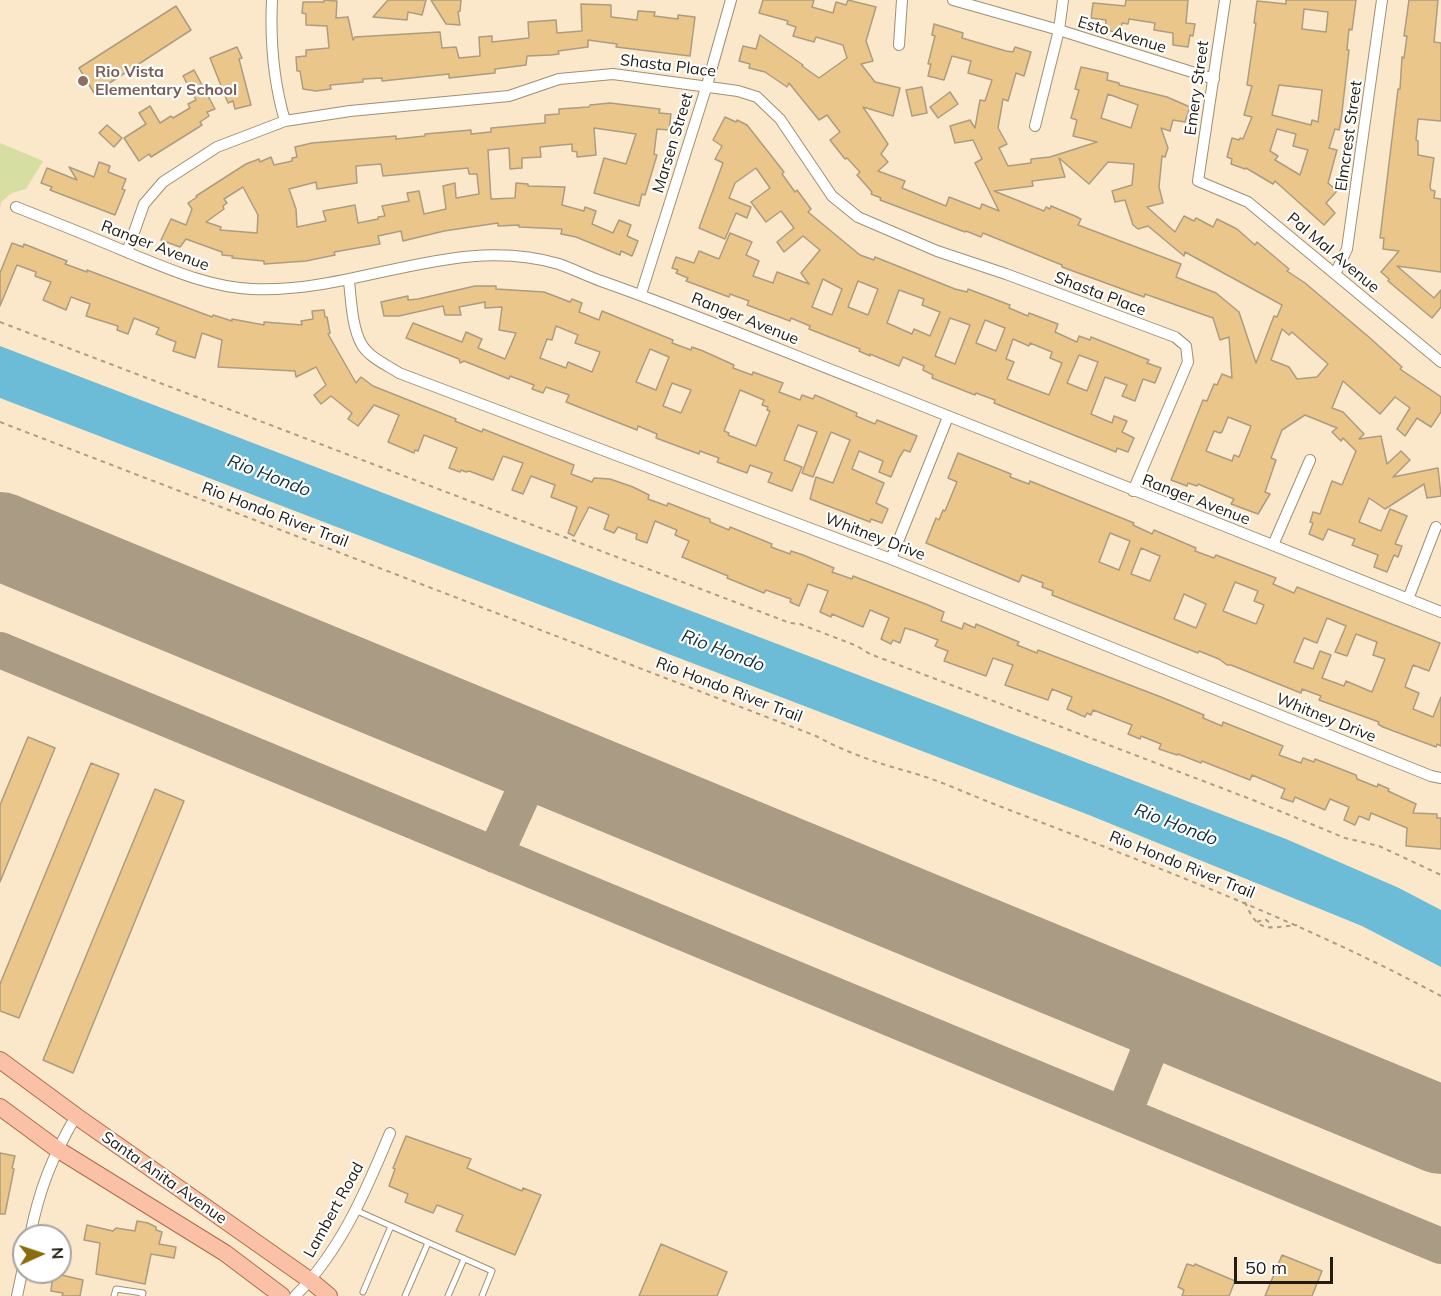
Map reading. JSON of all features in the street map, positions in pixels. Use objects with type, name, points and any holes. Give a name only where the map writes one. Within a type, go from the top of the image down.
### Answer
[{"type":"main road","name":"Santa Anita Avenue","points":[[0,1060],[329,1296]]},
{"type":"main road","name":"Santa Anita Avenue","points":[[0,1107],[57,1149],[225,1253],[282,1296]]},
{"type":"street","points":[[272,0],[272,61],[285,121]]},
{"type":"street","name":"Marsen Street","points":[[641,294],[707,85],[731,0]]},
{"type":"street","points":[[899,45],[902,0]]},
{"type":"street","name":"Esto Avenue","points":[[953,0],[1059,30],[1214,79]]},
{"type":"street","points":[[1035,126],[1059,30],[1063,0]]},
{"type":"street","name":"Emery Street","points":[[1198,181],[1225,0]]},
{"type":"street","name":"Elmcrest Street","points":[[1335,274],[1347,249],[1382,0]]},
{"type":"street","name":"Shasta Place","points":[[127,252],[144,204],[163,182],[217,147],[285,121],[350,111],[509,96],[559,79],[613,74],[738,91],[756,97],[780,119],[832,196],[858,217],[937,251],[1006,274],[1175,337],[1186,346],[1188,362],[1134,491]]},
{"type":"street","name":"Pal Mal Avenue","points":[[1198,181],[1248,202],[1441,362]]},
{"type":"street","name":"Ranger Avenue","points":[[16,207],[172,271],[209,283],[250,289],[295,289],[350,281],[456,257],[491,255],[557,264],[641,294],[1441,612]]},
{"type":"street","name":"Whitney Drive","points":[[350,281],[356,325],[362,345],[377,360],[399,372],[891,559],[1431,776],[1441,778]]},
{"type":"street","points":[[891,559],[948,417]]},
{"type":"street","points":[[1272,545],[1310,460]]},
{"type":"street","points":[[1408,599],[1436,527]]},
{"type":"street","points":[[33,1224],[38,1198],[57,1149],[76,1116]]},
{"type":"street","name":"Lambert Road","points":[[295,1296],[311,1281],[332,1251],[366,1191],[390,1133]]},
{"type":"lane","points":[[355,1210],[492,1271],[482,1296]]},
{"type":"lane","points":[[363,1292],[391,1226]]},
{"type":"lane","points":[[405,1296],[428,1243]]},
{"type":"lane","points":[[448,1296],[464,1259]]},
{"type":"lane","points":[[114,1296],[116,1289],[143,1293],[142,1296]]},
{"type":"path","points":[[0,322],[800,624],[857,646],[870,654],[1253,800],[1345,838],[1378,846],[1441,875]]},
{"type":"path","name":"Rio Hondo River Trail","points":[[0,422],[816,736],[835,747],[930,779],[1245,902],[1365,956],[1441,996]]},
{"type":"path","points":[[1245,902],[1256,922],[1266,928],[1298,925]]},
{"type":"path","points":[[1256,922],[1265,920],[1270,923],[1271,928]]},
{"type":"green space","points":[[0,143],[43,161],[26,189],[12,193],[1,202],[0,211]]},
{"type":"water","name":"Rio Hondo","points":[[0,346],[1286,839],[1399,888],[1441,910],[1441,967],[1362,926],[1089,815],[0,398]]},
{"type":"building","points":[[324,0],[337,1],[336,18],[348,17],[353,40],[355,37],[440,32],[442,48],[456,47],[459,58],[480,56],[479,37],[492,36],[492,42],[529,38],[528,22],[556,20],[557,33],[582,31],[581,4],[611,5],[611,17],[637,20],[638,11],[655,12],[654,16],[678,19],[678,15],[695,17],[690,56],[616,47],[617,44],[588,40],[588,47],[558,51],[559,54],[527,56],[526,65],[495,69],[495,73],[449,78],[449,74],[382,81],[382,78],[363,79],[363,82],[330,85],[331,89],[316,91],[303,89],[300,71],[297,71],[296,57],[306,56],[306,50],[329,48],[327,26],[306,25],[306,14],[302,13],[303,2],[324,2]]},
{"type":"building","points":[[388,0],[426,0],[422,15],[408,12],[407,20],[373,17]]},
{"type":"building","points":[[431,0],[461,0],[458,12],[460,25],[446,24]]},
{"type":"building","points":[[763,0],[814,0],[812,7],[833,13],[836,2],[846,5],[848,0],[876,7],[866,41],[873,61],[861,64],[875,82],[900,88],[893,116],[863,107],[888,144],[881,154],[888,162],[878,171],[905,181],[902,188],[946,206],[949,197],[980,209],[982,204],[999,211],[975,163],[982,159],[973,140],[955,143],[950,126],[970,120],[975,128],[980,100],[985,101],[992,80],[968,73],[971,61],[952,56],[944,80],[928,76],[931,64],[928,64],[935,36],[932,35],[934,24],[963,33],[962,38],[1006,51],[1013,52],[1015,47],[1031,52],[1024,76],[1016,73],[1008,101],[1003,99],[998,128],[1007,144],[999,148],[1008,166],[1031,163],[1031,159],[1050,157],[1097,142],[1073,136],[1077,120],[1071,118],[1079,90],[1075,89],[1081,67],[1108,73],[1107,80],[1119,83],[1119,85],[1167,97],[1190,107],[1185,122],[1173,120],[1170,131],[1161,128],[1168,148],[1165,157],[1162,156],[1159,187],[1163,203],[1147,207],[1175,232],[1184,216],[1194,221],[1196,218],[1213,227],[1217,219],[1237,229],[1255,245],[1257,242],[1289,269],[1287,271],[1305,283],[1370,338],[1402,367],[1400,369],[1441,397],[1441,412],[1431,427],[1417,418],[1405,436],[1397,429],[1410,408],[1395,397],[1380,414],[1343,381],[1332,408],[1343,412],[1364,434],[1359,439],[1381,436],[1387,464],[1401,451],[1410,460],[1393,477],[1438,468],[1441,496],[1427,498],[1424,484],[1385,509],[1369,498],[1359,522],[1381,531],[1390,509],[1407,516],[1395,544],[1402,546],[1398,557],[1394,555],[1387,572],[1374,567],[1378,555],[1352,545],[1355,539],[1328,529],[1323,540],[1309,534],[1313,523],[1310,522],[1313,512],[1320,514],[1332,481],[1342,485],[1356,451],[1343,438],[1341,441],[1332,432],[1337,428],[1305,415],[1282,430],[1271,458],[1276,460],[1265,492],[1270,494],[1258,514],[1231,504],[1234,499],[1198,484],[1197,486],[1188,483],[1187,486],[1171,480],[1203,400],[1207,401],[1214,384],[1217,385],[1222,374],[1232,378],[1229,337],[1220,340],[1213,318],[1145,294],[1144,297],[1062,267],[1062,265],[983,233],[981,237],[965,232],[880,200],[881,198],[871,194],[872,192],[857,175],[860,172],[847,158],[845,159],[830,140],[840,132],[827,115],[819,120],[789,83],[787,87],[765,72],[749,68],[750,64],[739,61],[743,46],[756,49],[760,35],[819,78],[847,58],[843,45],[816,37],[814,42],[793,36],[796,27],[787,24],[788,21],[759,13]],"holes":[[[1108,94],[1138,105],[1131,128],[1101,118]],[[1059,158],[1089,184],[1108,162],[1134,164],[1132,185],[1112,191],[1115,202],[1125,200],[1133,225],[1138,229],[1148,226],[1184,256],[1185,252],[1282,305],[1277,317],[1274,316],[1256,363],[1239,312],[1216,293],[1176,277],[1181,264],[1078,225],[1081,219],[1051,206],[1050,209],[1046,207],[1044,211],[994,191],[1033,186],[1032,181],[1065,177]],[[1282,329],[1289,335],[1292,332],[1328,364],[1317,377],[1297,379],[1289,367],[1271,360]],[[1228,417],[1251,426],[1239,457],[1234,455],[1232,461],[1206,451],[1214,431],[1222,432]]]},
{"type":"building","points":[[1126,0],[1188,0],[1186,23],[1195,24],[1188,47],[1173,45],[1173,33],[1154,30],[1155,23],[1129,19],[1128,24],[1122,23],[1120,34],[1105,29],[1106,20],[1091,18],[1093,3],[1125,6]]},
{"type":"building","points":[[1286,0],[1356,0],[1352,30],[1349,29],[1347,50],[1349,50],[1341,121],[1339,130],[1335,129],[1329,148],[1337,150],[1328,183],[1337,191],[1326,203],[1335,213],[1324,225],[1275,181],[1273,184],[1246,168],[1231,164],[1232,159],[1227,157],[1232,138],[1243,139],[1252,117],[1244,115],[1252,86],[1247,85],[1257,1],[1286,4]],"holes":[[[1304,9],[1328,12],[1326,32],[1302,29]],[[1279,85],[1322,90],[1318,122],[1312,120],[1311,125],[1272,115]],[[1277,129],[1296,134],[1293,146],[1308,150],[1300,175],[1275,160],[1278,156],[1270,151]]]},
{"type":"building","points":[[1409,0],[1438,0],[1434,42],[1441,43],[1441,121],[1418,119],[1416,140],[1418,141],[1418,155],[1434,158],[1430,187],[1435,191],[1434,198],[1441,199],[1441,272],[1397,266],[1434,298],[1441,290],[1441,307],[1432,318],[1388,281],[1389,279],[1381,272],[1399,251],[1383,249],[1384,238],[1380,238],[1398,89],[1400,89],[1402,57],[1404,58],[1407,36],[1404,36]]},
{"type":"building","points":[[176,6],[191,30],[94,93],[79,68]]},
{"type":"building","points":[[237,47],[242,58],[239,59],[251,105],[235,109],[233,101],[228,103],[210,58]]},
{"type":"building","points":[[194,70],[215,109],[207,112],[209,116],[200,122],[202,125],[151,157],[149,154],[139,161],[124,138],[146,124],[139,113],[150,106],[160,123],[190,108],[188,104],[196,100],[183,76]]},
{"type":"building","points":[[922,87],[927,113],[912,116],[906,90]]},
{"type":"building","points":[[950,92],[958,104],[938,118],[930,107]]},
{"type":"building","points":[[610,103],[660,109],[659,113],[671,114],[669,130],[657,129],[654,154],[657,155],[645,195],[642,194],[639,206],[594,193],[604,158],[626,164],[636,134],[594,128],[596,155],[577,157],[577,152],[572,151],[572,144],[540,147],[541,157],[522,158],[522,168],[510,169],[509,148],[488,150],[491,199],[515,198],[516,183],[528,184],[528,186],[565,187],[562,205],[584,211],[585,207],[596,211],[592,224],[613,233],[619,220],[631,225],[627,236],[638,241],[632,256],[621,251],[620,255],[576,237],[561,234],[562,229],[519,227],[519,225],[498,226],[498,223],[444,231],[403,241],[401,231],[378,236],[380,244],[334,252],[335,255],[306,261],[264,264],[264,261],[222,255],[222,252],[186,239],[180,247],[161,240],[171,219],[186,225],[192,209],[188,203],[196,196],[246,164],[259,159],[260,162],[271,157],[274,165],[292,161],[292,158],[297,157],[295,147],[312,143],[396,136],[396,139],[471,130],[471,134],[491,132],[491,128],[545,123],[545,115],[559,114],[559,109],[589,107]],"holes":[[[381,164],[383,176],[468,168],[469,174],[477,174],[479,194],[456,198],[455,183],[443,186],[446,209],[424,214],[419,191],[407,193],[409,201],[382,206],[385,216],[378,217],[378,219],[358,223],[355,205],[323,211],[326,221],[297,227],[296,209],[289,189],[316,182],[317,189],[357,183],[356,166]],[[243,187],[258,215],[257,233],[220,230],[221,227],[206,222],[224,209],[223,206],[227,203],[224,199]]]},
{"type":"building","points":[[725,117],[747,125],[784,172],[782,174],[795,192],[797,190],[811,209],[808,212],[860,255],[874,260],[875,257],[955,289],[967,292],[968,289],[1010,305],[1009,308],[1028,316],[1029,313],[1058,324],[1055,332],[1077,342],[1079,336],[1090,340],[1091,337],[1149,360],[1147,363],[1161,368],[1155,383],[1143,379],[1135,401],[1122,396],[1127,385],[1105,377],[1091,414],[1112,423],[1114,416],[1127,421],[1122,432],[1134,438],[1128,452],[1117,448],[1116,452],[994,403],[995,400],[976,393],[975,395],[932,378],[933,375],[923,370],[924,366],[903,357],[899,366],[870,354],[870,356],[859,351],[860,349],[809,329],[810,326],[791,318],[790,321],[747,305],[749,301],[730,294],[729,297],[686,281],[688,278],[676,273],[678,270],[672,268],[676,257],[694,263],[699,251],[719,259],[730,233],[752,242],[746,255],[759,261],[753,276],[773,283],[777,272],[809,284],[801,273],[820,250],[803,236],[784,252],[777,242],[794,228],[781,211],[766,222],[751,202],[770,188],[756,168],[735,183],[729,198],[751,207],[747,218],[736,213],[725,239],[699,228],[723,163],[715,159],[722,146],[713,140]],"holes":[[[823,279],[842,289],[832,315],[812,307]],[[858,281],[878,289],[868,315],[848,307]],[[899,290],[924,299],[922,305],[940,312],[930,336],[914,329],[912,334],[887,323]],[[950,318],[970,325],[955,364],[935,356]],[[985,320],[1005,328],[996,351],[976,343]],[[1013,339],[1052,352],[1050,358],[1062,363],[1049,395],[1007,379],[1014,362],[1006,359]],[[1079,355],[1098,362],[1087,391],[1067,383]]]},
{"type":"building","points":[[107,125],[122,138],[114,147],[99,133]]},
{"type":"building","points":[[99,162],[110,166],[108,172],[126,179],[122,189],[125,190],[115,215],[50,190],[52,187],[41,183],[47,168],[77,180],[69,167],[94,177]]},
{"type":"building","points":[[12,243],[23,247],[24,244],[67,261],[65,264],[87,272],[87,270],[212,317],[213,315],[232,321],[232,319],[264,325],[264,322],[302,325],[301,321],[313,319],[312,311],[324,310],[330,333],[328,334],[356,383],[361,377],[373,386],[456,419],[455,421],[482,432],[483,429],[574,465],[571,474],[592,482],[594,478],[610,479],[633,487],[649,495],[648,499],[667,506],[668,503],[710,519],[710,522],[729,530],[730,527],[772,544],[771,547],[790,554],[791,551],[803,555],[834,568],[832,572],[852,579],[853,576],[928,605],[944,612],[941,621],[962,629],[964,623],[975,628],[976,624],[1019,642],[1017,645],[1037,653],[1038,650],[1161,697],[1204,715],[1203,718],[1222,726],[1223,722],[1283,746],[1279,755],[1301,763],[1303,758],[1314,762],[1315,759],[1356,775],[1357,779],[1377,787],[1378,784],[1416,804],[1413,813],[1437,814],[1437,818],[1441,818],[1441,849],[1406,846],[1407,828],[1371,813],[1369,820],[1359,816],[1355,825],[1344,820],[1349,807],[1330,799],[1325,810],[1295,797],[1293,802],[1281,798],[1285,789],[1252,775],[1250,780],[1202,761],[1201,763],[1159,749],[1161,744],[1141,736],[1140,739],[1128,734],[1132,725],[1093,710],[1091,715],[1087,713],[1085,717],[1067,709],[1072,697],[1052,689],[1048,700],[1005,685],[1013,665],[993,658],[986,676],[944,661],[948,651],[935,646],[938,640],[905,628],[900,643],[893,640],[891,644],[881,639],[889,618],[870,610],[863,627],[832,614],[831,617],[820,612],[828,591],[808,584],[799,606],[790,602],[791,599],[766,590],[764,593],[727,578],[728,576],[682,557],[689,541],[675,535],[677,530],[655,521],[647,543],[636,539],[637,534],[618,527],[614,533],[604,529],[609,515],[589,507],[574,536],[568,533],[577,507],[551,497],[555,485],[531,476],[523,494],[512,490],[523,463],[503,456],[493,480],[469,471],[461,470],[460,472],[449,468],[457,448],[424,435],[418,451],[415,450],[414,453],[388,442],[399,415],[374,405],[358,426],[348,419],[352,413],[331,396],[321,404],[314,395],[326,385],[316,367],[296,377],[295,371],[218,367],[222,340],[202,333],[195,358],[173,351],[176,342],[156,334],[159,328],[134,318],[128,334],[117,330],[118,326],[86,316],[90,304],[71,297],[66,310],[43,300],[51,282],[35,276],[36,272],[17,265],[0,306],[0,273]]},
{"type":"building","points":[[475,286],[496,286],[496,289],[544,292],[570,302],[572,299],[582,303],[579,312],[599,320],[602,311],[673,340],[672,343],[691,350],[692,347],[703,351],[734,365],[733,368],[752,375],[753,372],[783,383],[779,392],[800,400],[802,395],[813,399],[815,395],[857,413],[856,416],[875,424],[877,420],[917,436],[910,452],[904,450],[891,477],[879,472],[883,461],[859,451],[852,469],[884,483],[876,503],[888,509],[882,523],[871,519],[870,522],[810,499],[816,477],[833,483],[850,440],[831,432],[813,477],[802,473],[817,432],[798,425],[784,460],[802,467],[792,491],[768,482],[772,473],[750,465],[747,473],[717,462],[719,458],[700,451],[699,454],[656,438],[657,434],[638,426],[637,430],[566,402],[569,395],[546,387],[543,393],[532,389],[534,385],[510,376],[509,379],[464,361],[460,363],[459,359],[406,338],[413,323],[462,342],[466,332],[482,339],[478,348],[505,359],[516,333],[499,330],[502,307],[485,308],[485,302],[459,307],[461,315],[445,315],[443,306],[399,316],[384,316],[381,302],[408,296],[408,300]],"holes":[[[556,326],[578,335],[575,343],[600,352],[592,372],[568,362],[566,368],[540,358],[547,339],[552,340]],[[650,349],[669,357],[656,390],[636,382]],[[672,383],[691,390],[681,413],[663,406]],[[740,390],[764,400],[762,405],[768,407],[767,410],[770,411],[756,446],[728,435],[729,433],[724,431]]]},
{"type":"building","points":[[958,453],[1011,474],[1010,477],[1029,484],[1030,481],[1134,523],[1133,525],[1152,534],[1154,530],[1196,548],[1195,551],[1214,558],[1216,555],[1276,578],[1273,584],[1294,593],[1297,587],[1440,643],[1429,671],[1413,665],[1405,687],[1419,693],[1413,709],[1433,717],[1441,697],[1441,746],[1437,744],[1436,747],[1383,727],[1378,724],[1379,722],[1319,700],[1321,696],[1302,689],[1301,693],[1052,595],[1053,591],[1042,587],[1043,583],[1022,575],[1019,582],[926,543],[936,518],[939,520],[943,510],[945,511],[957,482],[948,478]],"holes":[[[1110,533],[1130,541],[1119,570],[1099,562]],[[1141,548],[1160,556],[1150,581],[1131,574]],[[1235,582],[1258,591],[1254,601],[1264,605],[1256,624],[1223,611]],[[1184,594],[1206,604],[1196,628],[1174,619]],[[1327,618],[1346,626],[1335,652],[1347,656],[1356,634],[1377,642],[1373,655],[1385,659],[1372,692],[1346,681],[1344,686],[1322,678],[1331,655],[1320,651],[1313,669],[1294,662],[1304,638],[1317,643]]]},
{"type":"building","points":[[28,737],[55,748],[0,882],[0,805]]},
{"type":"building","points":[[91,763],[119,774],[19,1018],[0,1011],[0,984]]},
{"type":"building","points":[[155,789],[184,801],[73,1073],[43,1060]]},
{"type":"building","points":[[406,1136],[471,1159],[467,1168],[469,1169],[522,1191],[523,1188],[541,1195],[515,1255],[456,1231],[463,1215],[437,1205],[433,1213],[405,1202],[408,1194],[389,1186],[395,1169],[393,1168]]},
{"type":"building","points":[[0,1153],[15,1156],[5,1214],[0,1214]]},
{"type":"building","points":[[137,1221],[148,1223],[162,1232],[159,1244],[176,1247],[174,1258],[151,1254],[145,1284],[96,1274],[100,1243],[84,1240],[87,1225],[113,1231],[116,1228],[135,1231]]},
{"type":"building","points":[[661,1244],[727,1272],[717,1296],[639,1296]]},
{"type":"building","points":[[1282,1255],[1322,1271],[1312,1296],[1265,1296]]},
{"type":"building","points":[[1187,1264],[1194,1266],[1195,1264],[1235,1281],[1229,1296],[1182,1296],[1184,1290],[1178,1287]]},
{"type":"building","points":[[72,1277],[83,1280],[80,1296],[62,1296],[63,1293],[51,1291],[52,1284],[72,1284]]},
{"type":"taxiway","points":[[0,554],[7,539]]},
{"type":"taxiway","points":[[0,650],[1441,1246]]},
{"type":"taxiway","points":[[495,855],[539,758]]},
{"type":"taxiway","points":[[1124,1113],[1163,1016]]},
{"type":"runway","points":[[0,536],[1441,1130]]},
{"type":"place","name":"Rio Vista Elementary School","points":[[83,81]]}]
